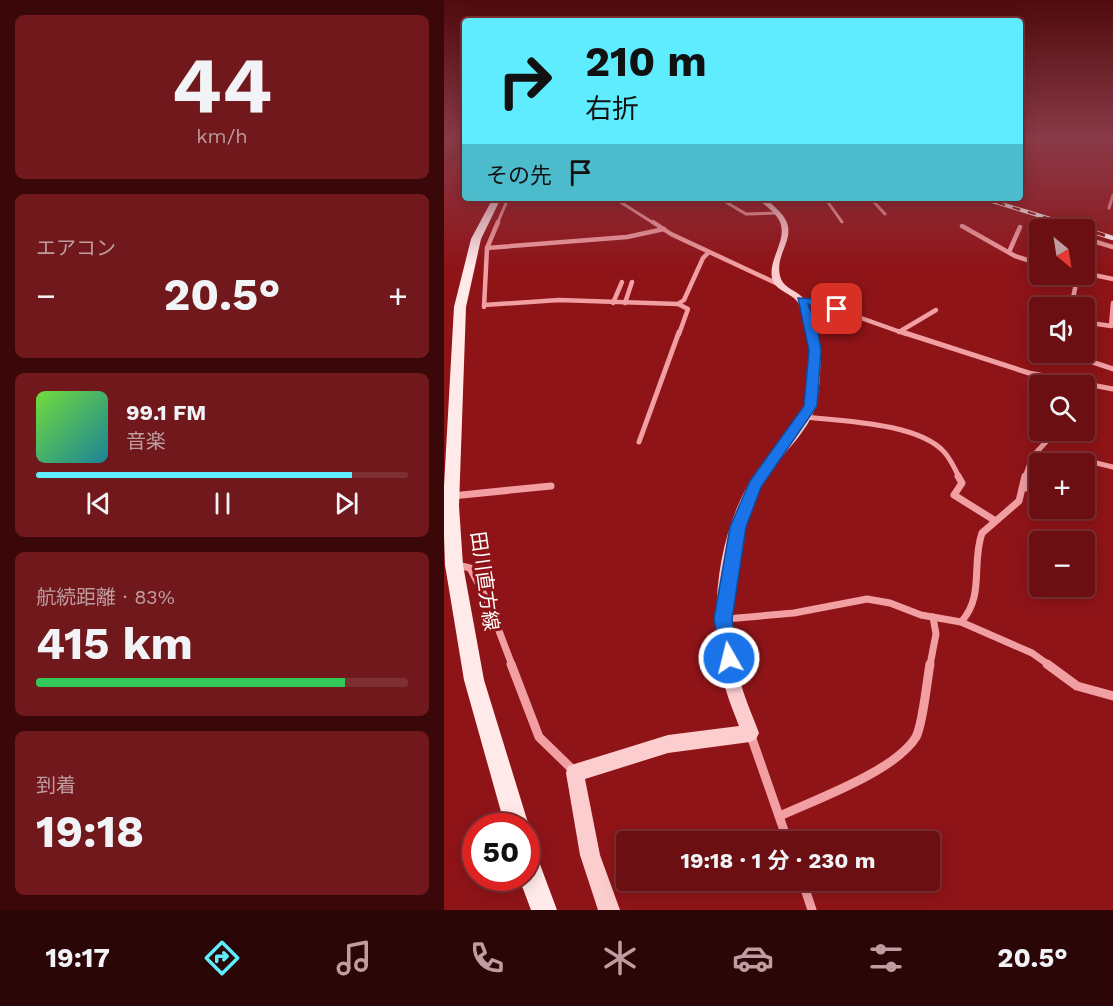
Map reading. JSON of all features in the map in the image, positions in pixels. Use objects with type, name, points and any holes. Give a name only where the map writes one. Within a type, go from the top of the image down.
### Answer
[{"type":"main road","name":"田川直方線","points":[[495,201],[476,239],[460,307],[451,496],[453,565],[474,680],[513,813]]},
{"type":"main road","points":[[609,910],[590,855],[576,773],[668,744],[750,733],[731,677],[723,619],[732,549],[750,496],[768,465],[811,406],[815,350],[812,329],[801,301],[778,284],[776,262],[787,236],[777,213],[763,201]]},
{"type":"main road","points":[[537,891],[544,910]]},
{"type":"street","points":[[1109,208],[1113,196]]},
{"type":"street","points":[[507,201],[488,248],[484,306],[559,300],[678,304],[688,309],[639,442]]},
{"type":"street","points":[[619,201],[708,253],[778,284]]},
{"type":"street","points":[[723,201],[741,214],[752,216],[777,213]]},
{"type":"street","points":[[827,201],[842,222]]},
{"type":"street","points":[[873,201],[885,214]]},
{"type":"street","points":[[962,226],[1010,252],[1029,259]]},
{"type":"street","points":[[1010,252],[1020,227]]},
{"type":"street","points":[[488,248],[627,237],[664,229]]},
{"type":"street","points":[[1095,242],[1113,247]]},
{"type":"street","points":[[678,304],[684,300],[702,258],[708,253]]},
{"type":"street","points":[[1095,275],[1113,279]]},
{"type":"street","points":[[613,303],[622,282]]},
{"type":"street","points":[[625,303],[632,282]]},
{"type":"street","points":[[801,301],[816,302],[963,354],[1044,375]]},
{"type":"street","points":[[1095,324],[1112,326],[1113,303]]},
{"type":"street","points":[[899,332],[936,310]]},
{"type":"street","points":[[1095,363],[1113,369]]},
{"type":"street","points":[[1095,386],[1113,389]]},
{"type":"street","points":[[805,417],[883,427],[923,440],[943,450],[962,483],[954,495],[994,520]]},
{"type":"street","points":[[961,622],[970,614],[975,594],[981,536],[994,520],[1007,515],[1026,488],[1028,462],[1047,441]]},
{"type":"street","points":[[1095,461],[1113,467]]},
{"type":"street","points":[[451,496],[551,486]]},
{"type":"street","points":[[453,565],[470,568],[489,602],[540,737],[576,773]]},
{"type":"street","points":[[723,619],[794,613],[867,599],[890,603],[933,617],[961,622],[1032,653],[1077,686],[1113,696]]},
{"type":"street","points":[[780,816],[886,764],[910,747],[917,735],[936,634],[933,617]]},
{"type":"street","points":[[750,733],[785,831]]},
{"type":"street","points":[[806,891],[812,910]]},
{"type":"railway","points":[[992,201],[1051,219]]},
{"type":"railway","points":[[1095,232],[1113,238]]},
{"type":"route","points":[[729,658],[723,619],[732,549],[738,527],[755,485],[811,406],[815,350],[812,329],[801,301],[816,302],[837,309]]}]
